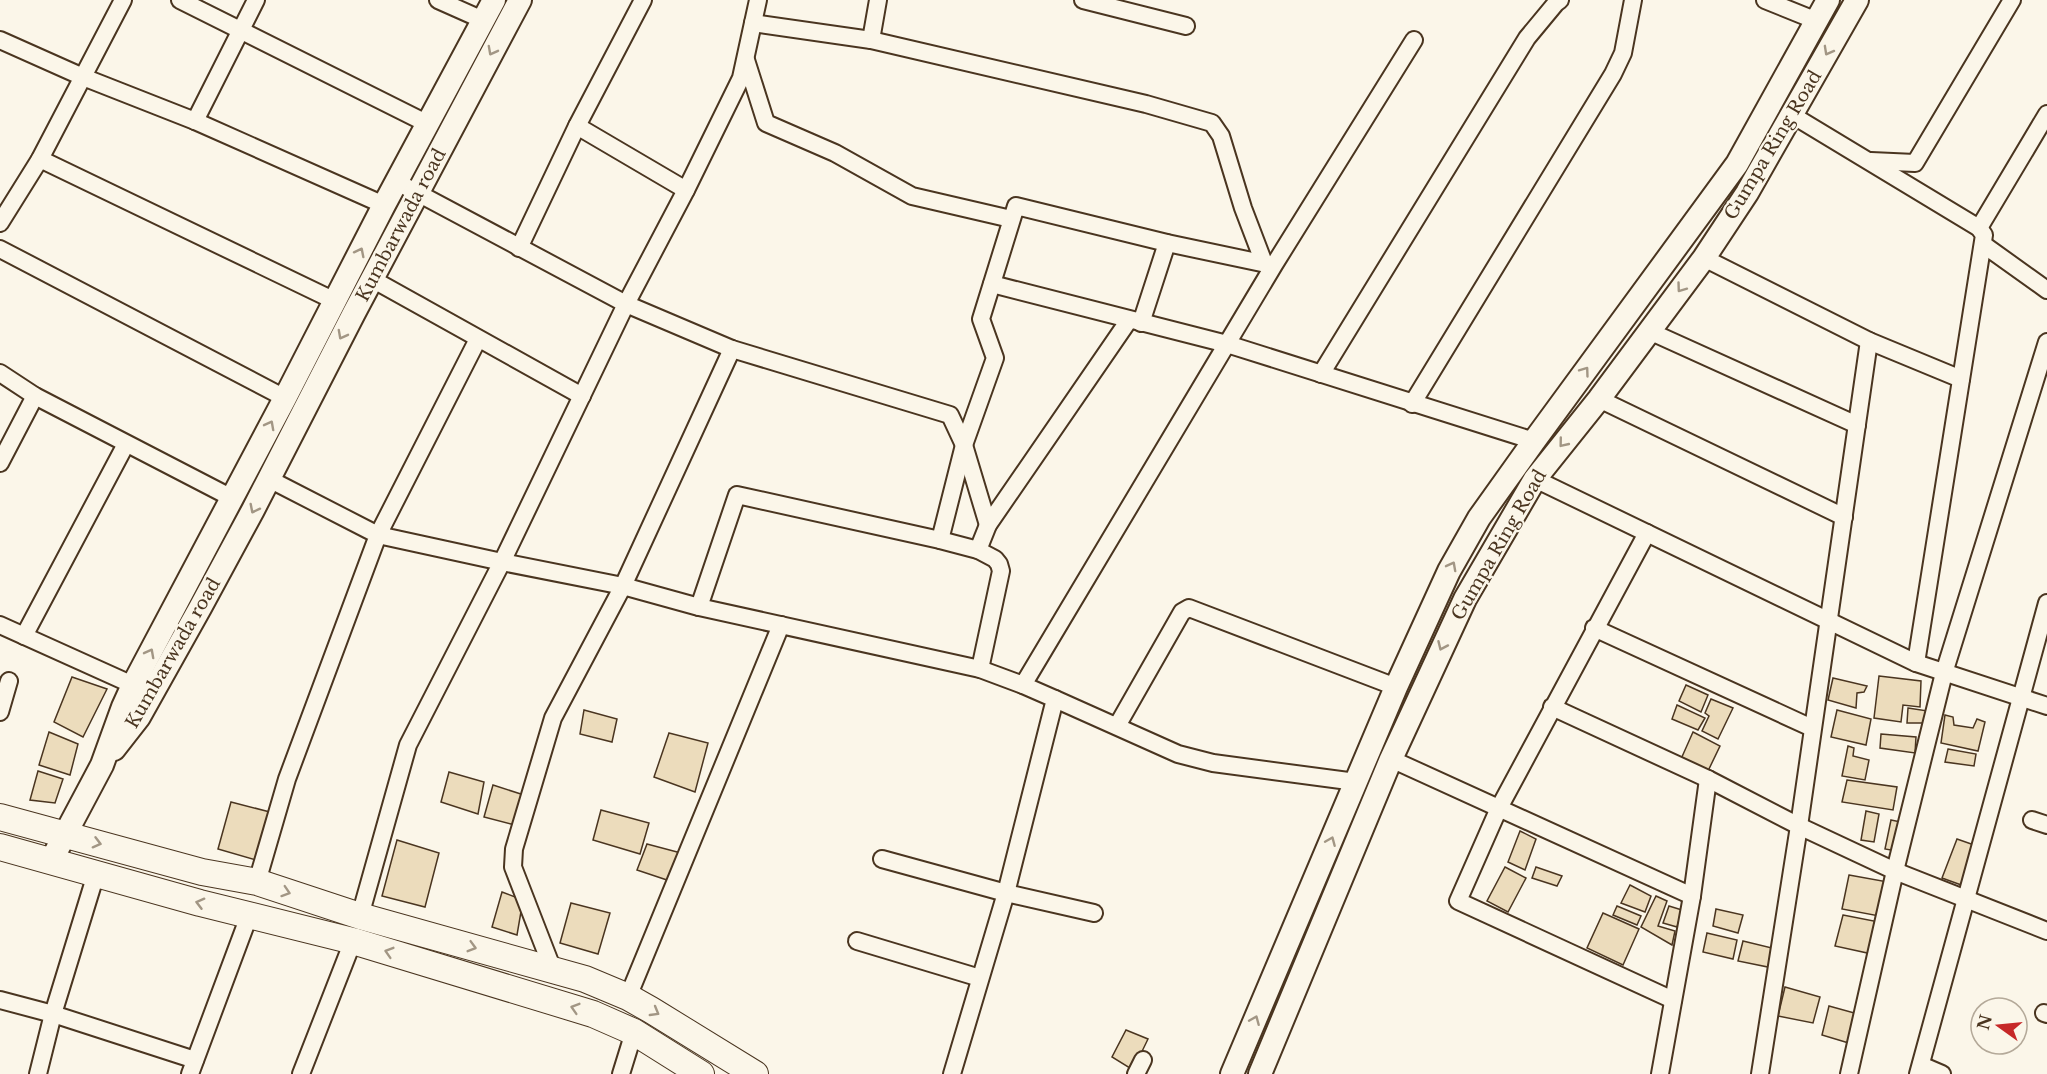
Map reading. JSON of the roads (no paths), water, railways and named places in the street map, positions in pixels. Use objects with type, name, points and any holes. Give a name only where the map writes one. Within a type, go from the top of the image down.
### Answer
[{"type":"main road","points":[[0,817],[202,872],[257,882],[360,916],[585,979],[628,997],[755,1074]]},
{"type":"main road","points":[[0,847],[249,916],[353,941],[593,1014],[634,1032],[701,1074]]},
{"type":"street","points":[[0,223],[40,159],[123,0]]},
{"type":"street","points":[[180,0],[429,124]]},
{"type":"street","points":[[195,121],[256,0]]},
{"type":"street","points":[[438,0],[483,20]]},
{"type":"street","name":"Kumbarwada road","points":[[102,765],[133,685],[494,0]]},
{"type":"street","name":"Kumbarwada road","points":[[102,765],[139,717],[269,479],[520,0]]},
{"type":"street","points":[[519,248],[577,126],[643,0]]},
{"type":"street","points":[[360,916],[408,745],[502,562],[626,304],[741,78],[758,0]]},
{"type":"street","points":[[871,40],[878,0]]},
{"type":"street","points":[[1083,0],[1186,26]]},
{"type":"street","points":[[1412,404],[1613,74],[1623,53],[1633,0]]},
{"type":"street","points":[[1765,0],[1817,21]]},
{"type":"street","name":"Gumpa Ring Road","points":[[1232,1074],[1396,687],[1458,554],[1479,518],[1534,441],[1737,164],[1828,0]]},
{"type":"street","name":"Gumpa Ring Road","points":[[1260,1074],[1391,759],[1465,599],[1535,479],[1599,399],[1704,258],[1747,193],[1857,0]]},
{"type":"street","points":[[1867,160],[1915,163],[2012,0]]},
{"type":"street","points":[[1321,374],[1527,38],[1555,1]]},
{"type":"street","points":[[753,24],[871,40],[1146,104],[1212,123],[1221,136],[1243,208],[1269,264]]},
{"type":"street","points":[[0,40],[83,77],[195,121],[384,205]]},
{"type":"street","points":[[1023,685],[1227,344],[1269,264],[1414,40]]},
{"type":"street","points":[[745,56],[766,123],[841,156],[912,196],[1011,219]]},
{"type":"street","points":[[1979,228],[2047,114]]},
{"type":"street","points":[[1792,115],[1979,228],[1984,235],[1916,663]]},
{"type":"street","points":[[577,126],[686,190]]},
{"type":"street","points":[[40,159],[335,301]]},
{"type":"street","points":[[397,182],[626,304],[732,349],[947,414],[953,418],[964,445],[988,525]]},
{"type":"street","points":[[940,540],[964,445],[995,358],[981,319],[1016,206],[1167,243],[1269,264]]},
{"type":"street","points":[[978,550],[988,525],[1135,322],[1167,243]]},
{"type":"street","points":[[1984,245],[2047,290]]},
{"type":"street","points":[[0,249],[285,398]]},
{"type":"street","points":[[1704,258],[1869,341],[1961,379]]},
{"type":"street","points":[[372,279],[582,396]]},
{"type":"street","points":[[992,284],[1227,344],[1534,441]]},
{"type":"street","points":[[1649,331],[1857,425]]},
{"type":"street","points":[[257,882],[287,779],[378,535],[478,339]]},
{"type":"street","points":[[1760,1074],[1799,826],[1869,341]]},
{"type":"street","points":[[1849,1074],[1895,871],[1944,673],[2047,342]]},
{"type":"street","points":[[553,970],[513,867],[514,849],[553,718],[623,586],[732,349]]},
{"type":"street","points":[[0,373],[35,396],[232,498]]},
{"type":"street","points":[[0,463],[35,396]]},
{"type":"street","points":[[1599,399],[1844,517]]},
{"type":"street","points":[[24,636],[126,444]]},
{"type":"street","points":[[269,479],[378,535],[623,586],[699,607],[980,669],[1023,685],[1178,754],[1204,761],[1356,782]]},
{"type":"street","points":[[1535,479],[1916,663],[2047,706]]},
{"type":"street","points":[[699,607],[737,495],[940,540],[978,550],[995,559],[1001,571],[980,669]]},
{"type":"street","points":[[1647,533],[1499,808],[1459,902],[1673,1000]]},
{"type":"street","points":[[1942,1074],[1919,1070],[2047,603]]},
{"type":"street","points":[[1116,726],[1182,612],[1189,608],[1396,687]]},
{"type":"street","points":[[628,997],[782,625]]},
{"type":"street","points":[[0,626],[133,685]]},
{"type":"street","points":[[1594,628],[1812,728]]},
{"type":"street","points":[[0,712],[9,681]]},
{"type":"street","points":[[952,1074],[1006,893],[1055,699]]},
{"type":"street","points":[[1552,707],[1708,779],[1799,826],[1895,871],[2047,931]]},
{"type":"street","points":[[1391,759],[1692,896]]},
{"type":"street","points":[[51,861],[102,765]]},
{"type":"street","points":[[1660,1074],[1692,896],[1708,779]]},
{"type":"street","points":[[882,859],[1006,893],[1094,913]]},
{"type":"street","points":[[38,1074],[53,1014],[96,874]]},
{"type":"street","points":[[0,1000],[53,1014],[192,1067],[249,916]]},
{"type":"street","points":[[301,1074],[353,941]]},
{"type":"street","points":[[857,941],[980,978]]},
{"type":"street","points":[[621,1074],[634,1032]]}]
